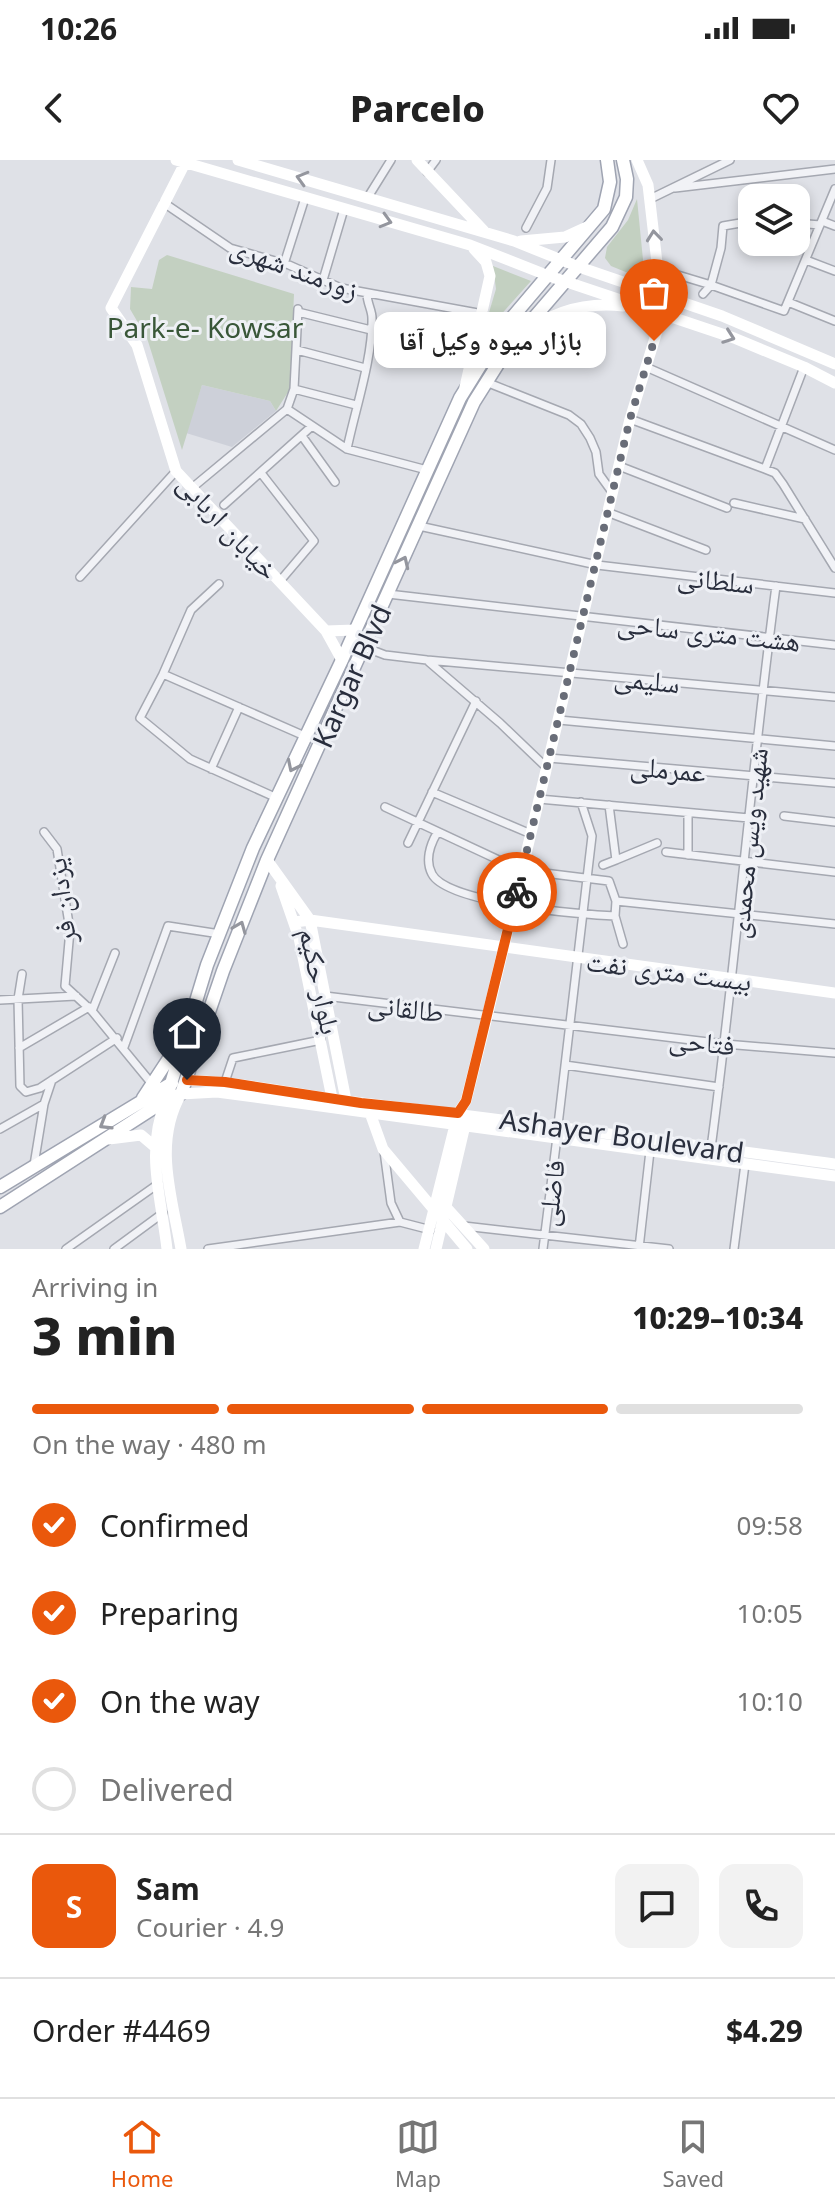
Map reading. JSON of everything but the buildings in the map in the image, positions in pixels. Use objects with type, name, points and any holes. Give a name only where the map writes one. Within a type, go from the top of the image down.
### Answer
[{"type":"main road","name":"Kargar Blvd","points":[[166,1100],[207,965],[253,848],[307,737],[464,389],[504,327],[604,209],[610,182],[607,160]]},
{"type":"main road","name":"Kargar Blvd","points":[[181,1094],[223,971],[453,447],[486,382],[508,348],[605,236],[621,209],[628,185],[623,160]]},
{"type":"main road","points":[[504,327],[516,327],[517,337]]},
{"type":"main road","points":[[207,965],[223,971]]},
{"type":"main road","points":[[138,1104],[185,1034]]},
{"type":"main road","name":"Ashayer Boulevard","points":[[171,1083],[187,1080]]},
{"type":"main road","points":[[0,1187],[171,1083]]},
{"type":"main road","points":[[0,1207],[166,1100],[181,1094]]},
{"type":"main road","points":[[69,1146],[76,1159]]},
{"type":"street","points":[[238,160],[514,241],[579,267],[722,316],[835,364]]},
{"type":"street","points":[[417,160],[485,232]]},
{"type":"street","points":[[427,172],[436,160]]},
{"type":"street","points":[[526,228],[547,188],[551,160]]},
{"type":"street","points":[[637,160],[646,166],[661,286],[668,295],[682,303]]},
{"type":"street","points":[[650,199],[730,160]]},
{"type":"street","points":[[181,161],[470,245],[549,276],[734,338],[835,383]]},
{"type":"street","name":"خیابان اربابی","points":[[181,161],[164,203],[111,308],[137,345],[176,471],[326,631],[342,660]]},
{"type":"street","points":[[368,197],[389,161]]},
{"type":"street","points":[[253,183],[260,173],[260,166]]},
{"type":"street","points":[[675,188],[835,169]]},
{"type":"street","points":[[668,272],[784,311],[835,189]]},
{"type":"street","points":[[284,264],[305,198]]},
{"type":"street","name":"زورمند شهری","points":[[164,203],[230,248],[284,264],[341,288],[483,314]]},
{"type":"street","points":[[323,280],[344,209]]},
{"type":"street","points":[[703,294],[711,285],[721,248],[723,226],[738,223]]},
{"type":"street","points":[[810,223],[835,226]]},
{"type":"street","points":[[514,241],[558,238],[590,226]]},
{"type":"street","points":[[464,389],[490,285],[489,269],[481,255],[470,245]]},
{"type":"street","points":[[806,260],[835,271]]},
{"type":"street","points":[[347,449],[373,315],[367,294]]},
{"type":"street","points":[[788,302],[835,321]]},
{"type":"street","points":[[508,348],[535,326],[560,312],[594,305],[639,307]]},
{"type":"street","points":[[192,488],[287,409],[294,389],[298,310],[371,330]]},
{"type":"street","points":[[424,1249],[443,1222],[441,1202],[520,870],[597,565],[630,419],[662,315]]},
{"type":"street","points":[[297,350],[365,368]]},
{"type":"street","points":[[646,367],[835,450]]},
{"type":"street","points":[[766,466],[804,367]]},
{"type":"street","points":[[486,382],[569,415],[581,424],[596,452],[599,474],[612,492]]},
{"type":"street","points":[[294,389],[356,405]]},
{"type":"street","points":[[287,409],[347,449],[427,470]]},
{"type":"street","points":[[630,419],[766,466],[775,473],[835,568]]},
{"type":"street","points":[[224,505],[312,426]]},
{"type":"street","points":[[302,436],[335,482]]},
{"type":"street","points":[[619,466],[731,506],[805,519]]},
{"type":"street","points":[[80,577],[176,471]]},
{"type":"street","points":[[261,473],[314,541],[280,581]]},
{"type":"street","points":[[607,512],[706,550]]},
{"type":"street","name":"سلطانی","points":[[419,526],[597,565],[835,593]]},
{"type":"street","points":[[219,584],[191,610],[140,718],[190,759],[277,798]]},
{"type":"street","name":"شهید ویس محمدی","points":[[711,1148],[776,586]]},
{"type":"street","name":"هشت متری ساحی","points":[[388,594],[835,645]]},
{"type":"street","points":[[326,631],[355,630]]},
{"type":"street","name":"سلیمی","points":[[364,647],[385,655],[427,660],[835,697]]},
{"type":"street","points":[[427,660],[548,763]]},
{"type":"street","points":[[163,674],[307,737]]},
{"type":"street","points":[[408,843],[476,701]]},
{"type":"street","points":[[211,769],[239,707]]},
{"type":"street","points":[[559,720],[835,746]]},
{"type":"street","name":"عمرملی","points":[[548,763],[835,783]]},
{"type":"street","points":[[432,792],[531,834]]},
{"type":"street","points":[[539,799],[749,818]]},
{"type":"street","name":"فاضلی","points":[[543,1249],[592,836],[581,802]]},
{"type":"street","points":[[609,805],[616,860]]},
{"type":"street","points":[[385,807],[520,870],[609,881],[616,901],[615,916],[623,944]]},
{"type":"street","points":[[688,813],[688,855]]},
{"type":"street","points":[[784,816],[835,822]]},
{"type":"street","name":"یزدان فر","points":[[44,832],[57,849],[70,930],[65,986],[76,996]]},
{"type":"street","points":[[437,833],[428,860],[432,875],[452,891],[514,905],[583,915],[615,916]]},
{"type":"street","points":[[603,865],[657,843]]},
{"type":"street","points":[[666,852],[835,872]]},
{"type":"street","name":"بلوار حکیم","points":[[271,865],[310,920],[346,1100]]},
{"type":"street","name":"بلوار حکیم","points":[[271,865],[295,922],[332,1098]]},
{"type":"street","points":[[616,901],[835,924]]},
{"type":"street","name":"بیست متری نفت","points":[[295,922],[310,920],[835,993]]},
{"type":"street","points":[[124,1047],[168,926],[220,934]]},
{"type":"street","points":[[19,1048],[90,1009],[115,953]]},
{"type":"street","points":[[22,974],[18,999],[20,1086],[26,1092],[40,1088],[117,1038]]},
{"type":"street","points":[[0,1000],[76,996],[117,1038],[152,1084]]},
{"type":"street","name":"طالقانی","points":[[325,996],[569,1026]]},
{"type":"street","name":"فتاحی","points":[[569,1026],[835,1053]]},
{"type":"street","points":[[225,1082],[233,1058],[321,1040]]},
{"type":"street","points":[[565,1065],[719,1087]]},
{"type":"street","points":[[34,1167],[44,1104],[52,1080]]},
{"type":"street","name":"Ashayer Boulevard","points":[[187,1080],[225,1082],[462,1115],[650,1151],[835,1176]]},
{"type":"street","name":"Ashayer Boulevard","points":[[181,1094],[217,1092],[370,1113],[462,1115]]},
{"type":"street","points":[[181,1094],[169,1119],[165,1141],[181,1249]]},
{"type":"street","points":[[166,1100],[154,1146],[167,1249]]},
{"type":"street","points":[[0,1129],[44,1104]]},
{"type":"street","points":[[370,1113],[383,1149],[391,1203],[400,1222]]},
{"type":"street","name":"Ashayer Boulevard","points":[[557,1131],[835,1164]]},
{"type":"street","points":[[109,1139],[141,1135],[154,1146]]},
{"type":"street","points":[[383,1149],[467,1249]]},
{"type":"street","points":[[639,1247],[650,1151]]},
{"type":"street","points":[[734,1249],[745,1164]]},
{"type":"street","points":[[66,1249],[158,1184]]},
{"type":"street","points":[[417,1188],[441,1202],[484,1249]]},
{"type":"street","points":[[436,1249],[433,1211],[441,1202]]},
{"type":"street","points":[[114,1249],[163,1213]]},
{"type":"street","points":[[208,1249],[400,1222],[434,1232]]},
{"type":"street","points":[[462,1224],[669,1249]]},
{"type":"shaded area","points":[[202,385],[270,401],[276,411],[232,447],[186,433]]},
{"type":"green space","points":[[637,199],[645,280],[611,266],[605,258],[607,247],[628,220]]},
{"type":"green space","name":"Park-e- Kowsar","points":[[167,255],[294,294],[290,389],[276,411],[270,401],[202,385],[182,450],[147,338],[130,309],[131,287],[152,289],[159,260]]},
{"type":"green space","points":[[493,266],[531,281],[482,336],[496,289]]},
{"type":"way so far","points":[[517,892],[630,419],[654,341]]},
{"type":"place","name":"بازار میوه وکیل آقا","points":[[654,341]]},
{"type":"route","points":[[187,1080],[225,1082],[361,1103],[458,1113],[466,1101],[517,892]]}]
